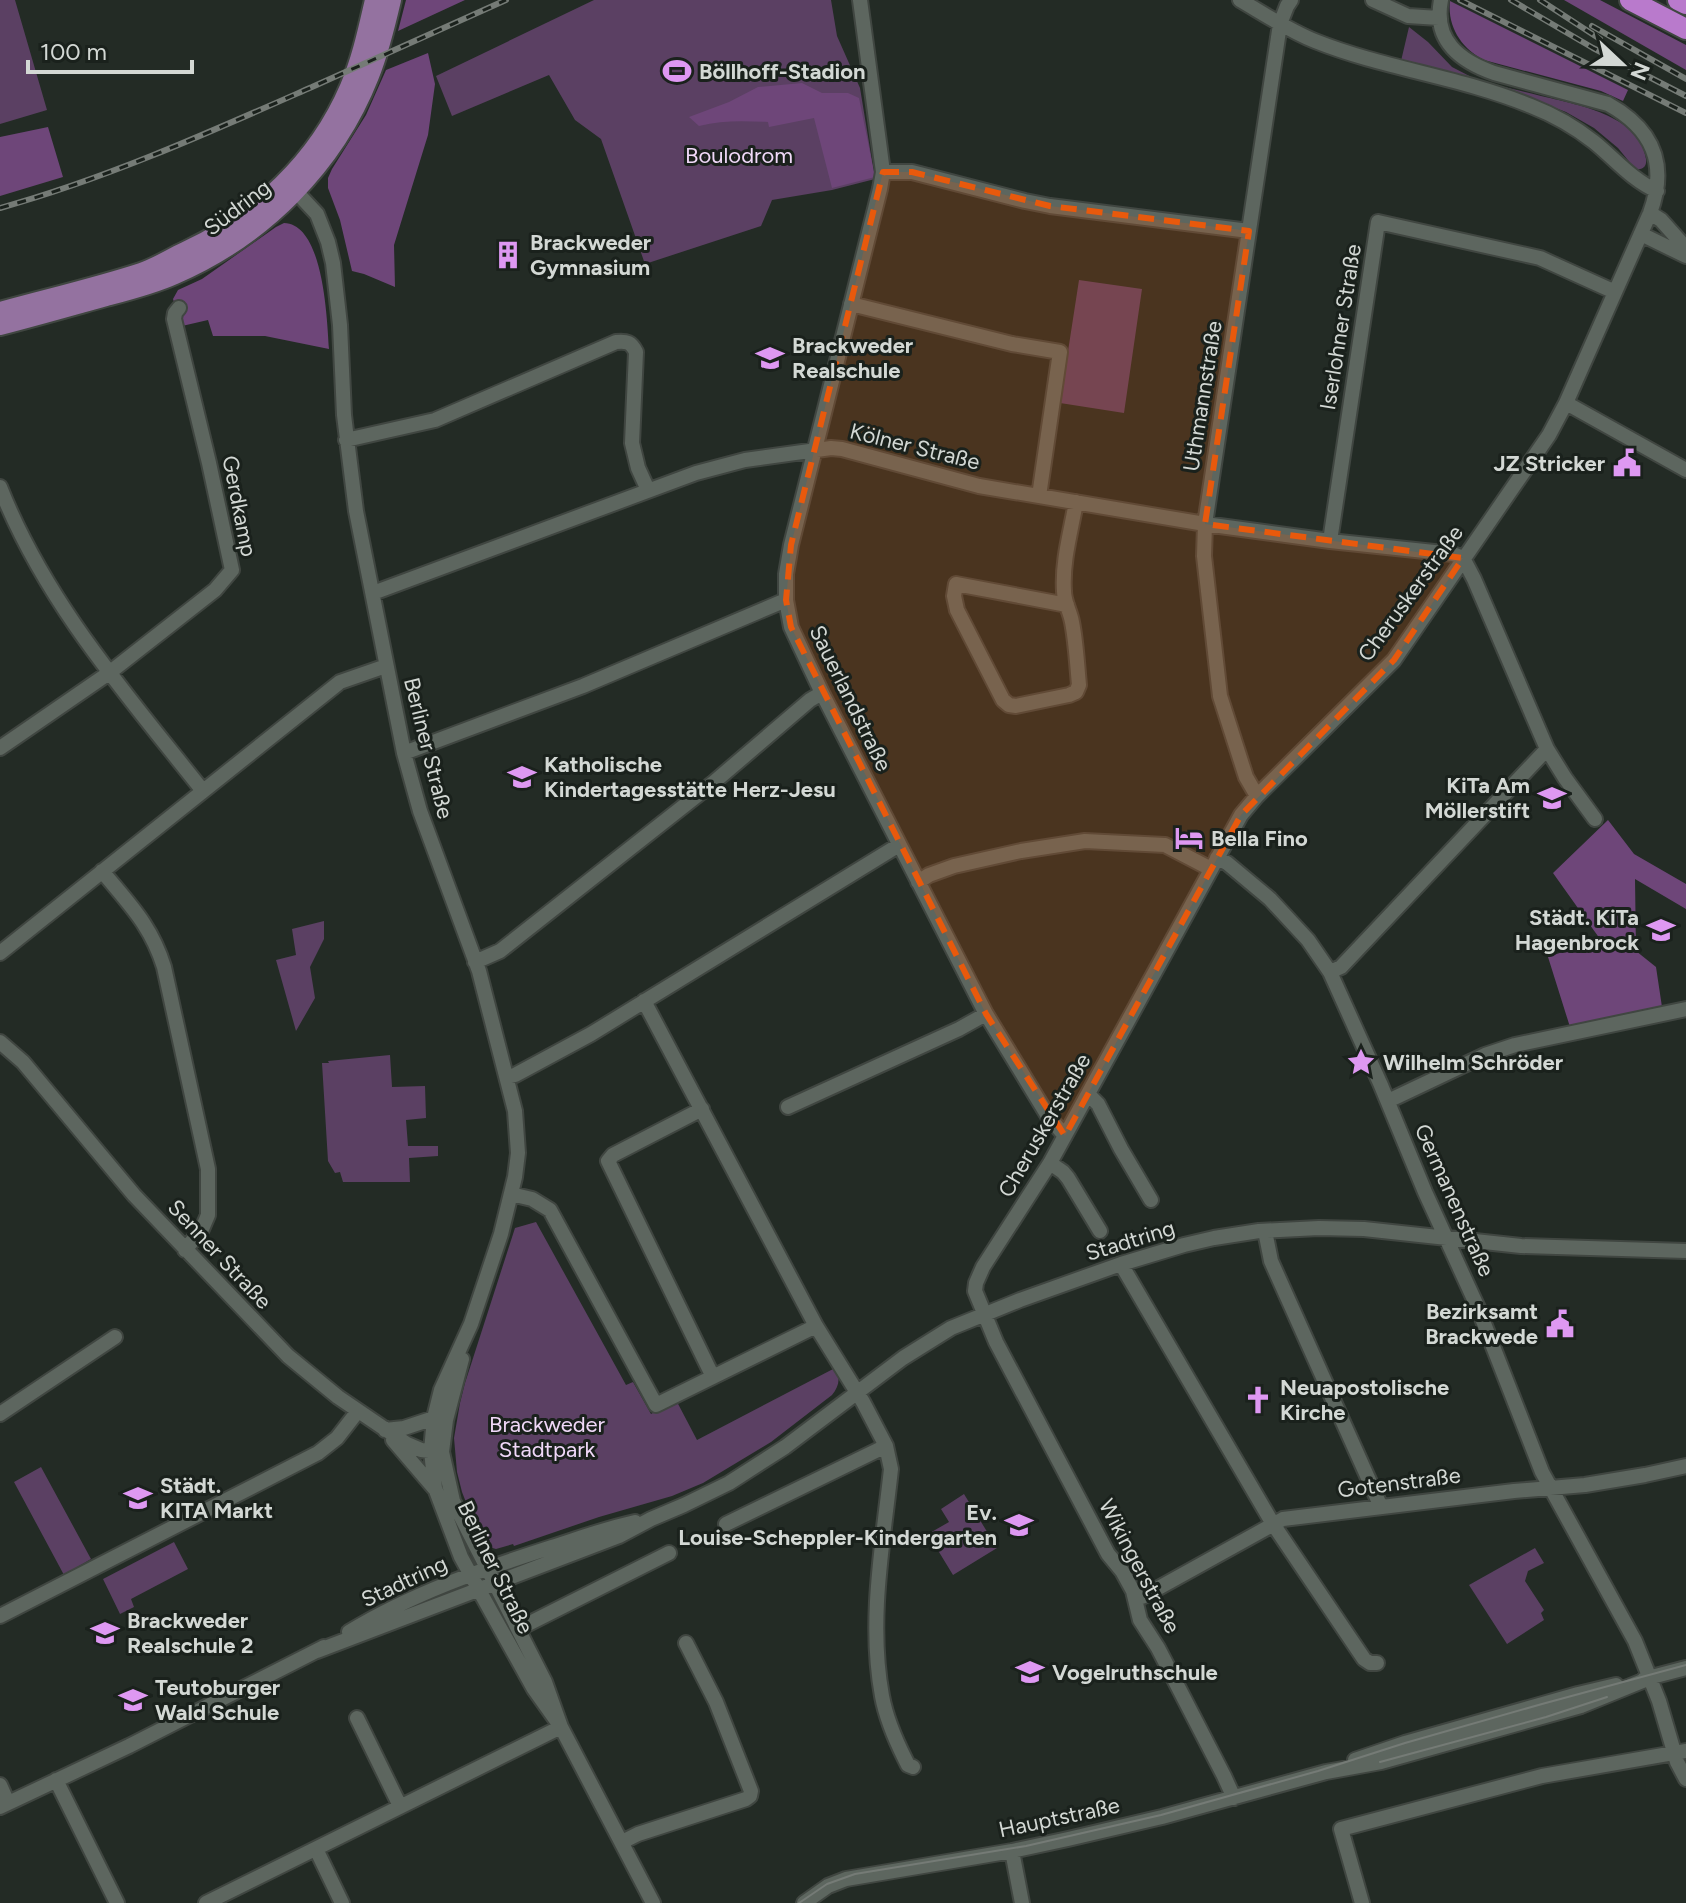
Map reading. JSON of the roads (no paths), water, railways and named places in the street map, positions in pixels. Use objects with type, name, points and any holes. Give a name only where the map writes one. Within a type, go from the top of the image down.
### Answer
[{"type":"highway","points":[[1630,0],[1686,29]]},
{"type":"highway","points":[[1678,0],[1686,4]]},
{"type":"main road","name":"Südring","points":[[0,311],[143,271],[210,239],[291,186],[338,111],[358,62],[374,0]]},
{"type":"main road","name":"Südring","points":[[0,326],[177,275],[223,250],[259,225],[340,135],[360,99],[382,45],[392,0]]},
{"type":"street","name":"Sauerlandstraße","points":[[860,0],[883,172],[791,545],[786,600],[791,627],[822,693],[986,1014],[1048,1116],[1065,1136]]},
{"type":"street","points":[[1240,0],[1314,41],[1532,106],[1567,123],[1639,182],[1657,191]]},
{"type":"street","name":"Uthmannstraße","points":[[1257,796],[1246,777],[1220,696],[1204,556],[1205,524],[1280,24],[1291,0]]},
{"type":"street","points":[[1373,0],[1408,16],[1439,18],[1441,0]]},
{"type":"street","name":"Cheruskerstraße","points":[[983,1314],[975,1291],[979,1275],[1050,1163],[1241,815],[1386,669],[1549,435],[1650,213],[1657,191],[1656,157],[1649,140],[1625,113],[1608,104],[1476,67],[1462,59],[1450,46],[1439,18]]},
{"type":"street","points":[[883,172],[912,172],[1050,206],[1249,231]]},
{"type":"street","name":"Berliner Straße","points":[[291,186],[317,214],[333,263],[339,303],[346,440],[356,511],[404,753],[420,811],[475,962],[515,1111],[518,1153],[511,1194],[471,1324],[437,1451],[453,1501],[545,1682],[561,1727]]},
{"type":"street","points":[[1650,213],[1661,220],[1686,248]]},
{"type":"street","name":"Iserlohner Straße","points":[[1330,541],[1378,222],[1540,258],[1615,292]]},
{"type":"street","points":[[1641,234],[1686,256]]},
{"type":"street","points":[[851,304],[1012,344],[1060,352],[1039,496]]},
{"type":"street","name":"Gerdkamp","points":[[0,748],[109,673],[215,590],[232,570],[174,319],[179,308]]},
{"type":"street","points":[[346,440],[435,420],[616,342],[627,341],[636,352],[632,443],[648,490]]},
{"type":"street","points":[[1566,403],[1686,470]]},
{"type":"street","name":"Kölner Straße","points":[[373,593],[724,464],[831,448],[854,451],[979,486],[1205,524],[1453,554],[1463,558]]},
{"type":"street","points":[[0,487],[36,566],[66,615],[203,791]]},
{"type":"street","points":[[1067,605],[956,584],[954,596],[957,610],[1003,700],[1009,705],[1069,695],[1076,692],[1079,685],[1072,625],[1063,586],[1076,502]]},
{"type":"street","points":[[1463,558],[1547,749],[1595,819]]},
{"type":"street","points":[[404,753],[583,686],[786,600]]},
{"type":"street","points":[[0,953],[340,682],[386,666]]},
{"type":"street","points":[[475,962],[500,951],[822,693]]},
{"type":"street","points":[[1330,972],[1341,967],[1547,749]]},
{"type":"street","name":"Germanenstraße","points":[[918,882],[954,866],[1085,841],[1165,845],[1214,863],[1227,863],[1270,899],[1308,940],[1330,972],[1388,1101],[1478,1308],[1542,1472],[1625,1620],[1680,1752],[1686,1779]]},
{"type":"street","points":[[507,1077],[591,1034],[899,845]]},
{"type":"street","points":[[102,871],[144,922],[157,944],[168,983],[208,1169],[208,1215],[202,1229],[185,1250]]},
{"type":"street","points":[[644,1001],[816,1326],[858,1391],[886,1446],[891,1469],[877,1605],[877,1660],[889,1721],[908,1765],[913,1767]]},
{"type":"street","points":[[1388,1101],[1485,1055],[1515,1045],[1686,1009]]},
{"type":"street","points":[[788,1107],[986,1014]]},
{"type":"street","name":"Senner Straße","points":[[0,1042],[23,1062],[134,1195],[288,1356],[385,1430],[421,1450],[437,1451]]},
{"type":"street","points":[[1088,1094],[1098,1104],[1151,1200]]},
{"type":"street","points":[[702,1109],[613,1155],[608,1161],[713,1377]]},
{"type":"street","points":[[1050,1163],[1068,1178],[1100,1231]]},
{"type":"street","points":[[511,1194],[532,1199],[550,1210],[656,1405],[816,1326]]},
{"type":"street","name":"Stadtring","points":[[317,1651],[619,1536],[684,1505],[729,1483],[785,1447],[903,1358],[951,1328],[1121,1264],[1214,1238],[1265,1231],[1335,1228],[1521,1246],[1686,1251]]},
{"type":"street","points":[[1265,1231],[1271,1261],[1381,1507]]},
{"type":"street","points":[[1121,1264],[1273,1524],[1364,1659],[1377,1663]]},
{"type":"street","name":"Wikingerstraße","points":[[983,1314],[1108,1554],[1124,1576],[1135,1599],[1140,1620],[1158,1648],[1234,1798]]},
{"type":"street","name":"Berliner Straße","points":[[471,1324],[441,1390],[434,1418],[437,1451],[435,1488],[471,1575],[534,1689],[561,1727],[653,1903]]},
{"type":"street","points":[[0,1414],[115,1337]]},
{"type":"street","points":[[0,1616],[318,1453],[337,1438],[358,1411]]},
{"type":"street","points":[[385,1430],[404,1428],[434,1418]]},
{"type":"street","points":[[385,1430],[435,1488]]},
{"type":"street","points":[[726,1524],[886,1446]]},
{"type":"street","name":"Gotenstraße","points":[[1135,1599],[1273,1524],[1294,1516],[1613,1481],[1686,1466]]},
{"type":"street","name":"Stadtring","points":[[4,1805],[317,1651],[367,1621],[471,1575],[620,1525],[651,1519]]},
{"type":"street","points":[[518,1629],[669,1553]]},
{"type":"street","points":[[622,1842],[750,1796],[751,1791],[725,1724],[686,1643]]},
{"type":"street","name":"Hauptstraße","points":[[804,1903],[828,1886],[860,1875],[1012,1851],[1162,1817],[1326,1772],[1405,1743],[1578,1694],[1686,1668]]},
{"type":"street","points":[[357,1718],[400,1806]]},
{"type":"street","points":[[206,1903],[561,1727]]},
{"type":"street","points":[[1362,1903],[1341,1829],[1542,1776],[1680,1752]]},
{"type":"street","points":[[56,1780],[117,1903]]},
{"type":"street","points":[[0,1785],[4,1805]]},
{"type":"street","points":[[316,1849],[342,1903]]},
{"type":"street","points":[[1012,1851],[1022,1903]]},
{"type":"tram line","points":[[799,1903],[827,1884],[855,1874],[1026,1846],[1161,1815],[1686,1665]]},
{"type":"tram line","points":[[1380,1762],[1546,1717],[1607,1697]]},
{"type":"railway","points":[[0,208],[80,183],[158,153],[506,0]]},
{"type":"railway","points":[[1460,0],[1686,113]]},
{"type":"railway","points":[[1511,0],[1593,48],[1686,96]]},
{"type":"railway","points":[[1540,0],[1600,39]]},
{"type":"railway","points":[[1592,26],[1686,79]]},
{"type":"place","name":"Böllhoff-Stadion","points":[[677,71]]},
{"type":"place","name":"Brackweder Gymnasium","points":[[508,255]]},
{"type":"place","name":"Brackweder Realschule","points":[[770,358]]},
{"type":"place","name":"JZ Stricker","points":[[1627,463]]},
{"type":"place","name":"Katholische Kindertagesstätte Herz-Jesu","points":[[522,777]]},
{"type":"place","name":"KiTa Am Möllerstift","points":[[1552,798]]},
{"type":"place","name":"Bella Fino","points":[[1189,838]]},
{"type":"place","name":"Städt. KiTa Hagenbrock","points":[[1661,930]]},
{"type":"place","name":"Wilhelm Schröder","points":[[1361,1062]]},
{"type":"place","name":"Bezirksamt Brackwede","points":[[1560,1324]]},
{"type":"place","name":"Neuapostolische Kirche","points":[[1258,1400]]},
{"type":"place","name":"Städt. KITA Markt","points":[[138,1498]]},
{"type":"place","name":"Ev. Louise-Scheppler-Kindergarten","points":[[1019,1525]]},
{"type":"place","name":"Brackweder Realschule 2","points":[[105,1633]]},
{"type":"place","name":"Vogelruthschule","points":[[1030,1672]]},
{"type":"place","name":"Teutoburger Wald Schule","points":[[133,1700]]},
{"type":"park label","name":"Boulodrom","points":[[739,155]]},
{"type":"park label","name":"Brackweder Stadtpark","points":[[547,1436]]}]
